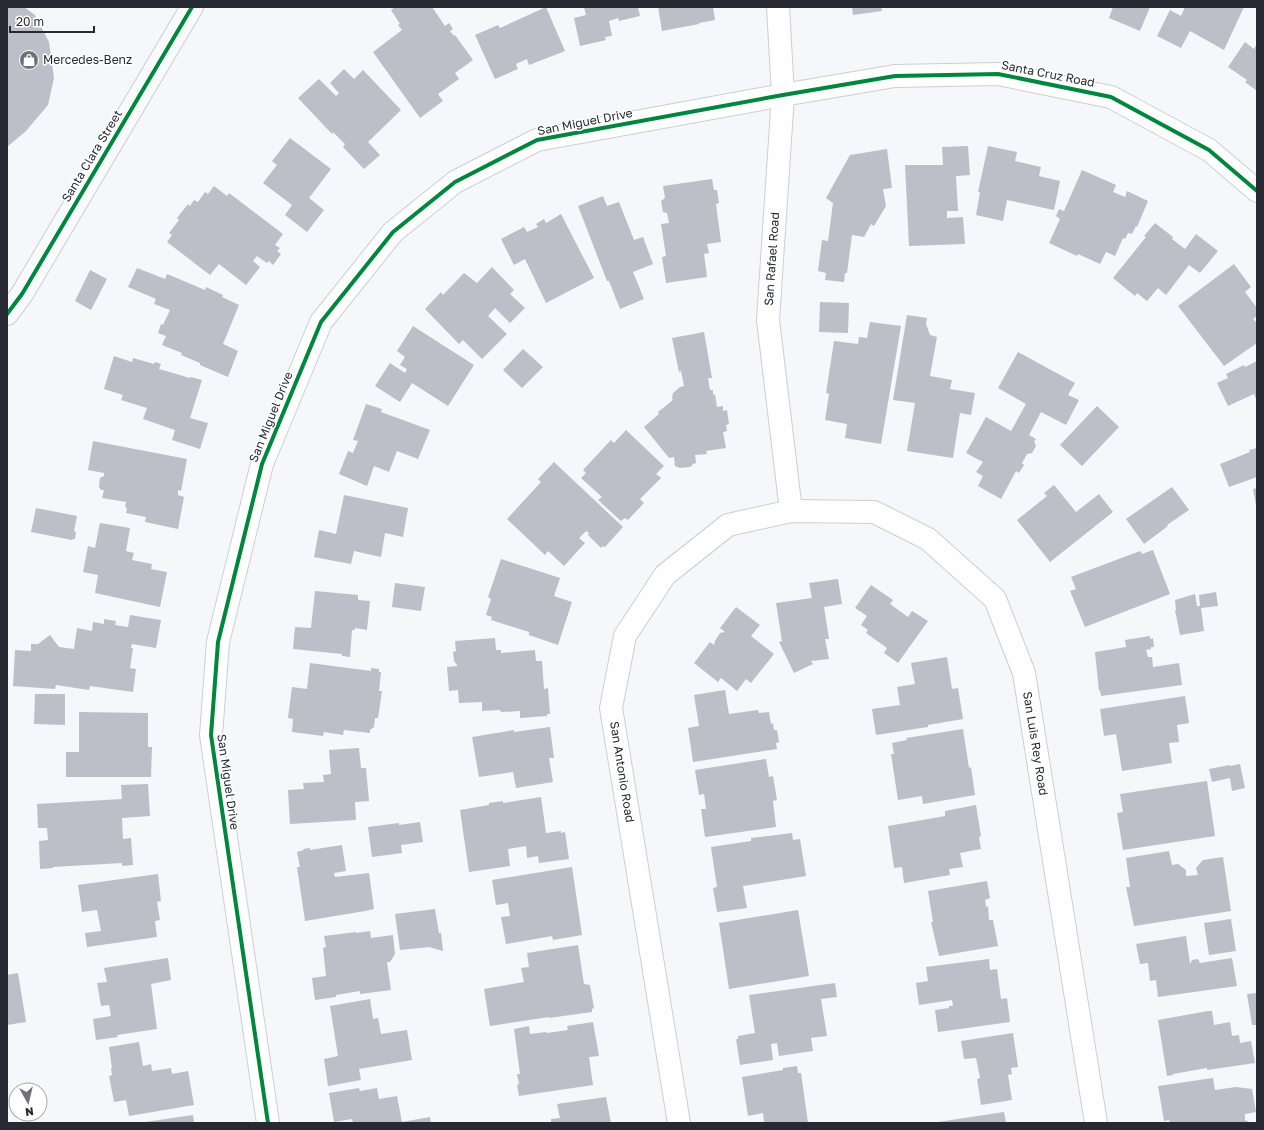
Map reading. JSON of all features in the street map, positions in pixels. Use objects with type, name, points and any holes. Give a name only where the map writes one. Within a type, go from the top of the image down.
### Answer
[{"type":"street","name":"Santa Clara Street","points":[[7,314],[22,294],[192,7]]},
{"type":"street","name":"San Rafael Road","points":[[778,7],[783,95],[768,320],[791,511]]},
{"type":"street","name":"Santa Cruz Road","points":[[783,95],[895,76],[998,74],[1104,95],[1111,97],[1209,150],[1257,191]]},
{"type":"street","name":"San Miguel Drive","points":[[268,1123],[211,735],[218,642],[262,464],[321,322],[393,232],[455,182],[537,140],[783,95]]},
{"type":"street","name":"San Antonio Road","points":[[679,1123],[611,708],[625,636],[665,575],[728,525],[791,511]]},
{"type":"street","name":"San Luis Rey Road","points":[[791,511],[874,512],[928,539],[995,599],[1024,673],[1096,1123]]},
{"type":"building","name":"Mercedes-Benz","points":[[7,7],[24,7],[35,15],[49,42],[54,78],[48,105],[26,131],[7,147]]},
{"type":"building","points":[[395,7],[432,7],[445,26],[449,23],[453,29],[450,31],[454,36],[455,35],[473,60],[455,73],[459,79],[438,94],[443,101],[420,118],[373,52],[402,30],[391,10]]},
{"type":"building","points":[[546,7],[565,51],[529,65],[527,59],[516,64],[518,69],[495,79],[475,35],[498,25],[500,28]]},
{"type":"building","points":[[584,7],[638,7],[640,16],[619,21],[618,18],[609,21],[612,36],[605,37],[606,40],[580,46],[574,18],[586,15]]},
{"type":"building","points":[[658,7],[713,7],[715,20],[662,31]]},
{"type":"building","points":[[852,7],[881,7],[882,11],[853,15]]},
{"type":"building","points":[[1113,7],[1150,7],[1140,31],[1109,18]]},
{"type":"building","points":[[1185,7],[1244,7],[1224,50],[1190,31],[1181,48],[1157,36],[1170,10],[1181,16]]},
{"type":"building","points":[[1245,42],[1254,49],[1257,44],[1257,91],[1245,82],[1247,80],[1228,67]]},
{"type":"building","points":[[344,69],[354,79],[363,70],[401,110],[368,142],[380,155],[364,169],[343,147],[345,144],[333,132],[332,134],[298,98],[319,79],[336,96],[339,93],[330,83]]},
{"type":"building","points":[[290,138],[331,169],[309,198],[324,210],[307,232],[285,215],[292,205],[263,183],[277,165],[272,161]]},
{"type":"building","points":[[968,146],[970,175],[956,176],[958,211],[947,211],[947,218],[963,217],[965,244],[909,246],[905,165],[943,165],[942,147]]},
{"type":"building","points":[[988,146],[1017,152],[1015,161],[1041,167],[1039,176],[1060,181],[1054,210],[1007,200],[1003,221],[976,215],[980,192],[978,192]]},
{"type":"building","points":[[887,149],[892,188],[883,189],[886,206],[874,226],[871,224],[864,237],[852,235],[847,273],[845,273],[844,282],[825,280],[826,273],[818,271],[822,240],[828,241],[833,203],[826,198],[850,155]]},
{"type":"building","points":[[1082,170],[1116,185],[1113,192],[1125,197],[1127,191],[1148,201],[1137,227],[1136,226],[1132,234],[1128,233],[1125,239],[1123,238],[1115,256],[1106,252],[1100,264],[1078,254],[1077,256],[1049,243],[1060,219],[1056,216],[1059,209],[1064,211]]},
{"type":"building","points":[[712,179],[714,190],[717,190],[719,203],[716,204],[721,242],[707,244],[709,253],[704,254],[707,277],[666,283],[662,257],[666,256],[661,224],[669,223],[667,213],[663,212],[661,201],[665,198],[663,186]]},
{"type":"building","points":[[214,186],[227,196],[229,193],[283,234],[275,245],[280,248],[277,251],[281,254],[273,265],[269,261],[267,263],[257,256],[253,261],[260,267],[246,285],[219,264],[210,275],[167,242],[172,235],[169,233],[179,220],[177,218],[188,204],[190,206],[194,200],[198,202],[205,192],[208,194]]},
{"type":"building","points":[[603,196],[607,206],[619,202],[634,240],[643,237],[653,264],[633,272],[644,299],[620,309],[609,281],[607,281],[578,206]]},
{"type":"building","points":[[561,214],[594,278],[546,303],[525,259],[514,265],[501,239],[524,227],[527,232],[538,227],[536,224],[544,219],[546,223]]},
{"type":"building","points":[[1155,223],[1173,237],[1172,239],[1185,249],[1196,234],[1218,251],[1200,273],[1189,265],[1166,295],[1158,288],[1147,301],[1137,293],[1135,296],[1113,278],[1146,237],[1144,236]]},
{"type":"building","points":[[1234,264],[1251,287],[1245,292],[1257,308],[1257,316],[1253,319],[1257,323],[1257,343],[1224,366],[1178,306]]},
{"type":"building","points":[[492,267],[514,290],[510,294],[525,308],[510,323],[495,308],[488,316],[507,334],[482,359],[463,340],[459,344],[425,309],[441,292],[443,295],[464,273],[477,283]]},
{"type":"building","points":[[137,268],[165,279],[167,274],[205,290],[206,287],[239,305],[223,344],[238,351],[228,377],[200,365],[200,363],[181,355],[182,353],[162,345],[166,336],[158,333],[161,324],[163,325],[170,310],[154,304],[156,299],[128,287]]},
{"type":"building","points":[[90,270],[107,279],[91,310],[75,301]]},
{"type":"building","points":[[820,302],[849,303],[848,333],[819,332]]},
{"type":"building","points":[[907,315],[927,318],[926,324],[930,335],[937,337],[930,376],[952,380],[950,389],[975,393],[971,415],[960,413],[953,458],[907,451],[915,403],[893,400]]},
{"type":"building","points":[[870,322],[901,326],[881,444],[845,438],[847,424],[825,420],[829,394],[826,393],[834,341],[858,344],[859,337],[867,338]]},
{"type":"building","points":[[413,326],[474,365],[448,406],[412,383],[400,402],[375,386],[390,363],[405,373],[407,369],[400,365],[405,357],[397,351]]},
{"type":"building","points":[[704,332],[712,378],[708,378],[710,390],[713,390],[713,395],[715,394],[717,407],[723,406],[723,411],[727,410],[729,424],[726,425],[727,431],[723,432],[726,448],[706,451],[707,454],[695,455],[696,463],[690,467],[680,468],[675,466],[674,457],[669,458],[644,427],[659,414],[658,412],[673,400],[673,393],[680,387],[684,386],[681,371],[679,372],[672,338]]},
{"type":"building","points":[[523,349],[543,367],[522,388],[503,370]]},
{"type":"building","points":[[1018,352],[1075,383],[1068,395],[1079,400],[1066,425],[1041,412],[1029,435],[1036,439],[1034,441],[1036,446],[1032,453],[1027,454],[1022,463],[1024,465],[1019,473],[1016,471],[1001,499],[978,486],[983,476],[976,472],[983,462],[966,453],[986,417],[1011,431],[1026,404],[998,388]]},
{"type":"building","points":[[114,356],[132,362],[133,358],[154,364],[155,362],[161,364],[159,369],[202,380],[190,418],[208,423],[200,449],[172,440],[175,430],[143,419],[147,408],[121,400],[123,395],[104,389]]},
{"type":"building","points":[[1257,361],[1257,401],[1254,394],[1228,406],[1217,383],[1228,378],[1226,374],[1244,365],[1245,367]]},
{"type":"building","points":[[366,404],[382,409],[381,412],[430,430],[418,459],[397,451],[389,472],[374,466],[367,486],[339,474],[348,451],[353,453],[358,441],[353,440]]},
{"type":"building","points":[[1097,406],[1119,427],[1082,466],[1060,445]]},
{"type":"building","points":[[626,430],[664,466],[656,474],[661,478],[640,499],[644,503],[628,520],[625,518],[621,521],[598,500],[602,497],[581,478],[586,473],[583,470],[611,440],[614,443]]},
{"type":"building","points":[[93,441],[187,459],[181,491],[178,490],[178,495],[184,497],[178,529],[145,522],[146,517],[126,513],[126,502],[102,498],[104,490],[101,490],[99,487],[100,478],[104,476],[104,473],[88,470]]},
{"type":"building","points":[[1257,448],[1257,477],[1229,487],[1220,464],[1250,452],[1249,450]]},
{"type":"building","points":[[554,462],[623,527],[605,547],[603,546],[601,548],[586,531],[579,538],[585,543],[564,566],[548,551],[545,555],[507,519],[541,482],[538,479]]},
{"type":"building","points":[[1054,485],[1076,512],[1099,494],[1113,512],[1050,562],[1017,520],[1047,496],[1044,493]]},
{"type":"building","points":[[1172,487],[1189,510],[1167,525],[1168,526],[1144,544],[1126,519]]},
{"type":"building","points":[[1257,488],[1257,505],[1256,505],[1253,489]]},
{"type":"building","points":[[344,495],[408,508],[403,537],[385,533],[381,557],[354,551],[351,564],[314,557],[319,530],[336,534]]},
{"type":"building","points":[[36,508],[77,516],[74,531],[76,532],[75,539],[72,540],[31,532]]},
{"type":"building","points":[[100,523],[130,528],[126,551],[134,553],[132,560],[152,564],[151,569],[167,572],[160,607],[95,593],[98,575],[83,572],[88,546],[95,548]]},
{"type":"building","points":[[1153,550],[1170,594],[1085,627],[1070,591],[1076,589],[1071,577],[1140,551],[1142,554]]},
{"type":"building","points":[[501,559],[560,578],[554,596],[572,602],[558,645],[529,635],[529,632],[491,620],[492,617],[486,615],[491,599],[488,597]]},
{"type":"building","points":[[838,579],[842,604],[824,607],[829,639],[825,639],[829,659],[811,661],[813,664],[794,673],[779,642],[782,641],[776,603],[812,598],[809,583]]},
{"type":"building","points":[[395,583],[425,587],[421,611],[392,607]]},
{"type":"building","points":[[871,585],[893,600],[890,604],[908,617],[912,611],[928,621],[898,663],[884,653],[887,648],[866,633],[868,630],[861,625],[867,616],[855,608]]},
{"type":"building","points":[[315,591],[358,595],[358,600],[370,601],[367,630],[355,628],[355,630],[352,630],[350,657],[342,656],[342,654],[293,649],[295,627],[311,628]]},
{"type":"building","points":[[1216,592],[1218,606],[1201,608],[1204,631],[1180,635],[1175,610],[1175,600],[1195,594],[1197,606],[1200,606],[1199,595]]},
{"type":"building","points":[[736,607],[760,625],[751,636],[774,654],[751,683],[746,679],[737,691],[721,678],[718,682],[694,663],[710,642],[714,645],[720,633],[725,632],[720,628]]},
{"type":"building","points":[[130,615],[161,620],[156,648],[132,644],[131,648],[133,648],[130,668],[136,669],[133,692],[90,686],[89,690],[56,685],[55,689],[13,686],[15,650],[31,651],[31,644],[38,644],[50,635],[59,647],[74,649],[77,628],[92,631],[93,622],[104,624],[104,619],[116,621],[115,625],[128,627]]},
{"type":"building","points":[[1150,636],[1150,639],[1153,638],[1154,647],[1146,650],[1148,657],[1152,657],[1153,667],[1179,663],[1182,685],[1101,696],[1100,690],[1099,691],[1095,652],[1126,647],[1125,640]]},
{"type":"building","points":[[495,638],[496,650],[501,650],[501,653],[535,650],[536,661],[542,661],[544,689],[548,688],[550,714],[547,714],[547,716],[520,718],[520,711],[482,711],[482,702],[459,703],[458,690],[449,691],[447,667],[457,666],[454,661],[453,652],[456,651],[455,641]]},
{"type":"building","points":[[947,657],[952,689],[958,688],[963,719],[928,725],[928,727],[876,735],[872,709],[900,705],[897,687],[915,684],[911,663]]},
{"type":"building","points":[[310,663],[371,671],[371,668],[379,669],[379,672],[381,672],[379,691],[382,691],[378,718],[375,718],[374,727],[370,730],[370,733],[344,730],[343,735],[324,732],[323,736],[292,732],[293,719],[288,718],[292,687],[307,689]]},
{"type":"building","points":[[725,690],[729,714],[758,710],[759,713],[769,712],[771,724],[773,723],[774,730],[777,730],[779,742],[776,743],[777,749],[693,762],[688,728],[699,726],[694,695]]},
{"type":"building","points":[[35,694],[65,694],[65,725],[34,724]]},
{"type":"building","points":[[1185,696],[1189,723],[1177,725],[1179,742],[1169,743],[1172,763],[1122,771],[1116,734],[1104,736],[1100,709]]},
{"type":"building","points":[[79,712],[148,713],[148,747],[152,747],[151,777],[66,777],[66,752],[79,752]]},
{"type":"building","points":[[550,727],[554,758],[549,758],[553,782],[516,788],[513,772],[479,777],[472,737],[514,730],[514,732]]},
{"type":"building","points":[[963,729],[975,795],[923,804],[922,796],[898,800],[891,754],[894,754],[892,743],[907,740],[906,738]]},
{"type":"building","points":[[359,748],[361,768],[366,768],[369,801],[355,802],[356,820],[290,824],[288,790],[304,789],[303,783],[324,782],[323,775],[331,774],[329,750]]},
{"type":"building","points":[[766,759],[769,777],[773,776],[777,800],[773,801],[776,827],[705,837],[701,809],[706,809],[704,794],[699,795],[695,770]]},
{"type":"building","points":[[1240,764],[1245,788],[1232,791],[1230,778],[1212,782],[1209,769]]},
{"type":"building","points":[[1207,781],[1215,836],[1123,850],[1117,813],[1123,812],[1120,794]]},
{"type":"building","points":[[148,784],[150,816],[122,818],[123,839],[131,838],[133,865],[122,866],[122,863],[40,869],[39,841],[48,840],[47,828],[38,828],[37,804],[122,799],[121,785]]},
{"type":"building","points":[[541,797],[546,833],[561,831],[561,833],[565,832],[569,859],[539,863],[538,856],[527,858],[526,846],[508,849],[510,866],[469,872],[460,810],[489,805],[489,803],[503,801],[503,803]]},
{"type":"building","points":[[976,805],[981,836],[979,837],[981,849],[960,853],[963,867],[949,869],[950,875],[904,883],[902,867],[894,868],[888,826],[945,816],[945,811]]},
{"type":"building","points":[[420,822],[423,842],[401,845],[402,853],[372,857],[368,827]]},
{"type":"building","points":[[792,833],[793,840],[800,839],[806,876],[743,886],[747,908],[717,912],[713,888],[717,887],[711,847],[751,841],[751,838]]},
{"type":"building","points":[[342,845],[346,871],[334,873],[335,877],[369,873],[374,909],[305,921],[297,867],[300,867],[297,852],[304,850],[303,849],[310,848],[310,850]]},
{"type":"building","points":[[1169,851],[1172,865],[1178,864],[1186,870],[1186,876],[1198,875],[1196,868],[1203,860],[1223,857],[1231,911],[1134,926],[1126,887],[1130,887],[1126,858]]},
{"type":"building","points":[[572,867],[582,935],[553,940],[552,936],[506,944],[501,917],[510,916],[508,903],[496,905],[492,880]]},
{"type":"building","points":[[158,874],[161,901],[157,902],[160,920],[155,921],[157,937],[87,947],[85,933],[101,931],[97,910],[82,912],[78,885]]},
{"type":"building","points":[[987,881],[990,898],[985,900],[986,907],[988,906],[989,920],[993,920],[998,946],[939,956],[931,922],[933,922],[928,891]]},
{"type":"building","points":[[435,909],[439,933],[441,933],[443,951],[429,947],[400,950],[395,914]]},
{"type":"building","points":[[798,910],[809,976],[729,989],[719,923]]},
{"type":"building","points":[[1231,919],[1236,951],[1209,955],[1204,923]]},
{"type":"building","points":[[370,931],[371,938],[393,935],[395,954],[390,962],[387,962],[391,990],[360,994],[360,991],[315,1000],[312,978],[326,976],[323,948],[326,947],[324,936]]},
{"type":"building","points":[[1186,936],[1190,964],[1192,960],[1198,959],[1200,963],[1232,958],[1237,986],[1158,997],[1156,980],[1150,981],[1148,963],[1140,964],[1136,944]]},
{"type":"building","points":[[578,945],[584,984],[590,985],[594,1008],[592,1009],[592,1012],[490,1026],[484,989],[524,982],[521,968],[529,967],[527,953]]},
{"type":"building","points":[[168,958],[171,980],[151,984],[157,1029],[96,1040],[93,1019],[111,1016],[109,1005],[101,1006],[97,983],[107,982],[104,968]]},
{"type":"building","points":[[989,959],[990,970],[997,969],[1001,999],[1007,998],[1010,1022],[938,1032],[935,1010],[953,1006],[952,1000],[919,1005],[916,983],[928,981],[926,967]]},
{"type":"building","points":[[18,973],[26,1022],[7,1025],[7,975]]},
{"type":"building","points":[[835,983],[837,997],[821,999],[827,1036],[811,1038],[813,1051],[779,1056],[777,1043],[771,1044],[773,1060],[740,1065],[736,1039],[738,1039],[738,1036],[755,1033],[749,995]]},
{"type":"building","points":[[1257,993],[1257,1025],[1252,1025],[1247,994]]},
{"type":"building","points":[[370,999],[373,1019],[378,1018],[381,1034],[407,1030],[412,1060],[359,1069],[361,1080],[328,1086],[324,1059],[338,1056],[330,1006]]},
{"type":"building","points":[[1212,1011],[1214,1025],[1230,1022],[1232,1036],[1239,1035],[1240,1043],[1251,1041],[1255,1063],[1207,1070],[1207,1068],[1167,1076],[1158,1020]]},
{"type":"building","points":[[593,1022],[599,1056],[589,1057],[593,1085],[519,1096],[517,1074],[520,1074],[514,1029],[529,1026],[530,1034],[547,1033],[568,1030],[567,1026]]},
{"type":"building","points":[[1013,1033],[1018,1067],[1011,1068],[1012,1074],[1008,1075],[1012,1100],[981,1105],[977,1079],[980,1078],[976,1058],[964,1059],[961,1041]]},
{"type":"building","points":[[139,1042],[143,1066],[151,1064],[152,1071],[171,1068],[172,1074],[188,1071],[194,1105],[129,1116],[126,1100],[114,1102],[109,1076],[112,1075],[112,1068],[109,1047]]},
{"type":"building","points":[[797,1066],[798,1073],[801,1073],[808,1123],[764,1123],[763,1113],[748,1116],[742,1077]]},
{"type":"building","points":[[1213,1078],[1215,1090],[1236,1087],[1252,1089],[1256,1112],[1245,1114],[1245,1120],[1251,1123],[1170,1123],[1169,1120],[1164,1121],[1158,1086]]},
{"type":"building","points":[[359,1088],[360,1091],[377,1088],[379,1099],[397,1096],[402,1122],[430,1117],[431,1123],[353,1123],[352,1119],[334,1122],[329,1093]]},
{"type":"building","points":[[606,1097],[611,1123],[551,1123],[551,1119],[560,1118],[557,1104]]},
{"type":"building","points":[[1004,1112],[1006,1123],[938,1123],[938,1122]]},
{"type":"building","points":[[193,1115],[194,1123],[145,1123],[145,1122]]},
{"type":"cycle path","points":[[7,314],[22,294],[192,7]]},
{"type":"cycle path","points":[[268,1123],[211,735],[218,642],[262,464],[321,322],[393,232],[455,182],[537,140],[895,76],[998,74],[1111,97],[1209,150],[1257,191]]},
{"type":"place","name":"Mercedes-Benz","points":[[29,60]]}]
